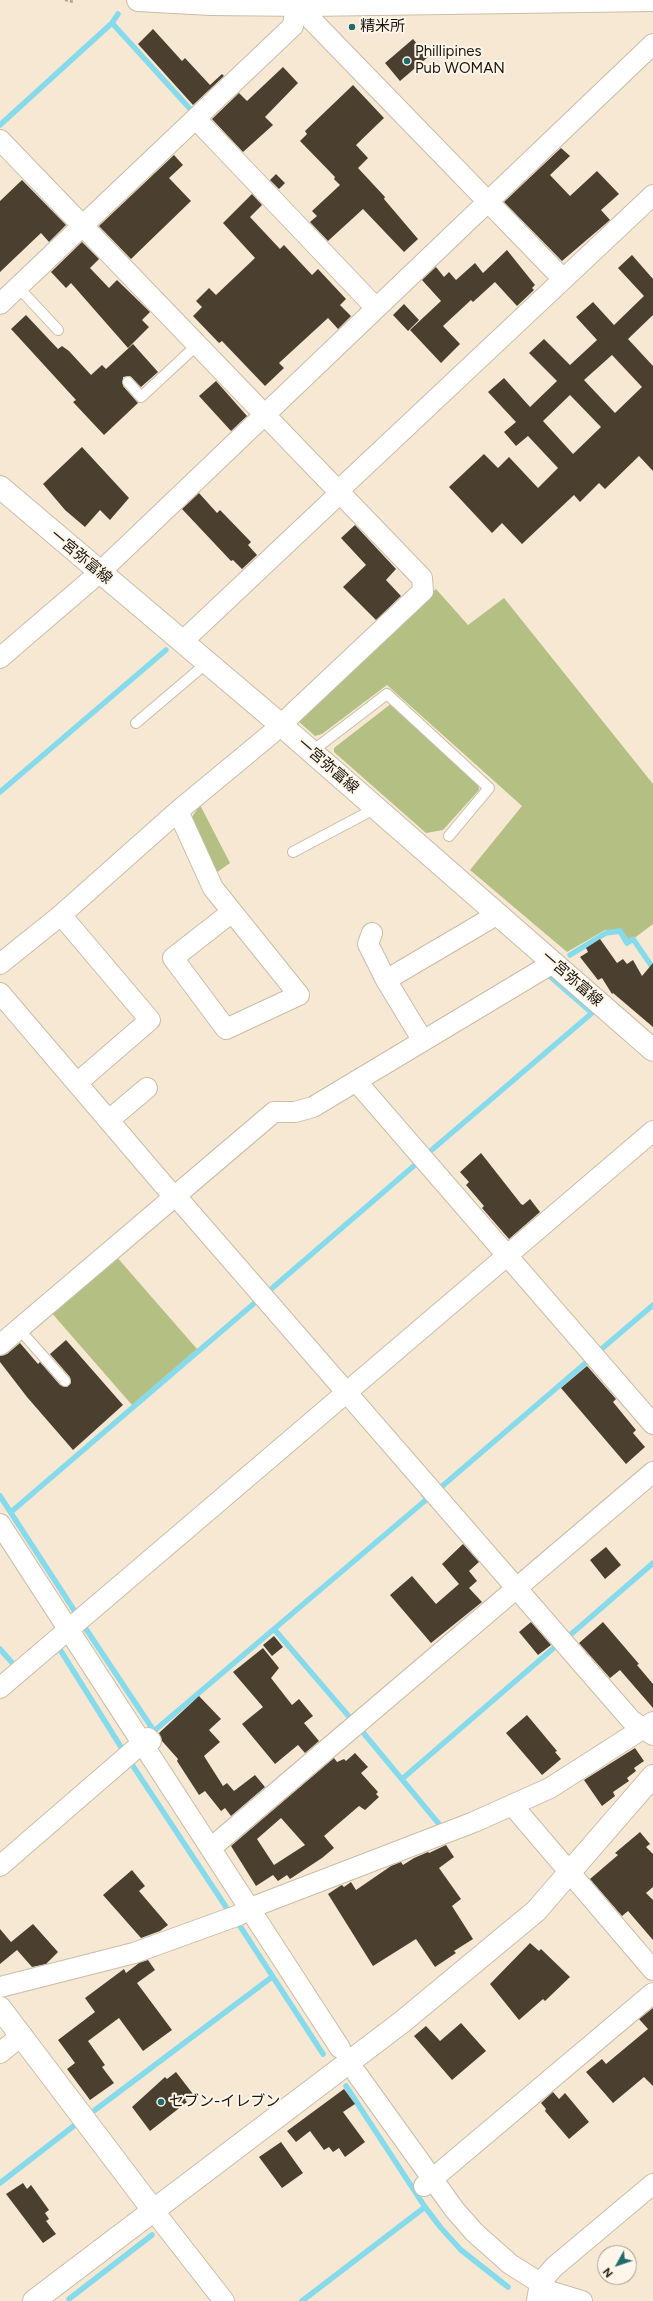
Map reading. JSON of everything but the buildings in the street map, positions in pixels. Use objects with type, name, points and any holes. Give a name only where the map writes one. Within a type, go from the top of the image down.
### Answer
[{"type":"main road","points":[[138,0],[211,4],[307,5],[653,0]]},
{"type":"main road","name":"一宮弥富線","points":[[0,487],[99,573],[184,641],[653,1050]]},
{"type":"main road","points":[[34,2301],[402,2022],[536,1911],[653,1776]]},
{"type":"main road","points":[[0,2008],[153,2210]]},
{"type":"street","points":[[1,302],[293,26],[294,18],[307,5],[488,202],[563,279]]},
{"type":"street","points":[[0,658],[99,573],[653,44]]},
{"type":"street","points":[[196,119],[376,308]]},
{"type":"street","points":[[0,140],[196,346],[422,578],[423,591],[281,725],[178,811],[61,915],[0,964]]},
{"type":"street","points":[[184,641],[653,195]]},
{"type":"street","points":[[178,811],[213,888],[299,995],[226,1029],[173,958],[232,912]]},
{"type":"street","points":[[386,980],[498,914]]},
{"type":"street","points":[[61,915],[150,1020],[77,1083]]},
{"type":"street","points":[[372,932],[368,944],[386,980],[423,1041]]},
{"type":"street","points":[[0,1345],[274,1112],[305,1110],[553,963]]},
{"type":"street","points":[[0,993],[168,1190],[175,1195],[631,1720],[649,1729]]},
{"type":"street","points":[[356,1081],[653,1424]]},
{"type":"street","points":[[109,1120],[147,1088]]},
{"type":"street","points":[[0,1688],[347,1393],[506,1254],[653,1131]]},
{"type":"street","points":[[218,1842],[653,1472]]},
{"type":"street","points":[[0,1508],[72,1627],[254,1907]]},
{"type":"street","points":[[0,1524],[72,1627]]},
{"type":"street","points":[[0,1987],[134,1953],[513,1806],[550,1788],[649,1729]]},
{"type":"street","points":[[145,1741],[218,1842],[254,1907],[347,2063],[428,2183],[474,2232],[510,2264],[538,2293]]},
{"type":"street","points":[[0,1866],[145,1741]]},
{"type":"street","points":[[513,1806],[653,1970]]},
{"type":"street","points":[[428,2183],[653,1993]]},
{"type":"street","points":[[0,2052],[22,2036]]},
{"type":"street","points":[[538,2293],[554,2267],[653,2184]]},
{"type":"street","points":[[153,2210],[224,2301]]},
{"type":"street","points":[[538,2293],[549,2292],[582,2301]]},
{"type":"lane","points":[[18,287],[58,330]]},
{"type":"lane","points":[[128,382],[141,397],[196,346]]},
{"type":"lane","points":[[136,723],[208,662]]},
{"type":"lane","points":[[311,752],[387,694],[489,788],[449,836]]},
{"type":"lane","points":[[293,852],[376,808]]},
{"type":"lane","points":[[19,1329],[65,1381]]},
{"type":"path","points":[[65,0],[74,2]]},
{"type":"green space","points":[[436,589],[468,625],[504,598],[653,784],[653,924],[633,939],[628,939],[621,930],[605,930],[567,952],[470,870],[522,806],[387,685],[322,734],[315,736],[297,720]]},
{"type":"green space","points":[[392,703],[478,782],[479,790],[443,830],[426,833],[334,752],[334,748]]},
{"type":"green space","points":[[200,805],[230,863],[216,873],[190,820]]},
{"type":"green space","points":[[115,1255],[197,1349],[132,1405],[50,1311]]},
{"type":"waterway","points":[[0,125],[112,23],[118,14]]},
{"type":"waterway","points":[[112,23],[192,111]]},
{"type":"waterway","points":[[0,792],[166,650]]},
{"type":"waterway","points":[[570,955],[606,933],[620,931],[627,943],[633,939],[653,968]]},
{"type":"waterway","points":[[427,1154],[592,1013],[546,973]]},
{"type":"waterway","points":[[270,1290],[416,1164]]},
{"type":"waterway","points":[[11,1512],[258,1300]]},
{"type":"waterway","points":[[598,1352],[653,1305]]},
{"type":"waterway","points":[[440,1488],[589,1360]]},
{"type":"waterway","points":[[84,1626],[154,1731],[427,1499],[424,1495]]},
{"type":"waterway","points":[[0,1496],[74,1610]]},
{"type":"waterway","points":[[569,1636],[653,1563]]},
{"type":"waterway","points":[[274,1629],[352,1720]]},
{"type":"waterway","points":[[402,1779],[556,1646]]},
{"type":"waterway","points":[[55,1652],[59,1648],[121,1747]]},
{"type":"waterway","points":[[0,1649],[16,1667]]},
{"type":"waterway","points":[[361,1730],[439,1824]]},
{"type":"waterway","points":[[131,1763],[226,1907]]},
{"type":"waterway","points":[[238,1923],[323,2054]]},
{"type":"waterway","points":[[95,2110],[272,1977]]},
{"type":"waterway","points":[[346,2086],[425,2207],[441,2228],[461,2250],[508,2287]]},
{"type":"waterway","points":[[0,2183],[75,2125]]},
{"type":"waterway","points":[[302,2301],[425,2207]]},
{"type":"waterway","points":[[69,2299],[152,2235]]},
{"type":"place","name":"精米所","points":[[352,27]]},
{"type":"place","name":"Phillipines Pub WOMAN","points":[[407,61]]},
{"type":"place","name":"セブン-イレブン","points":[[161,2102]]}]
